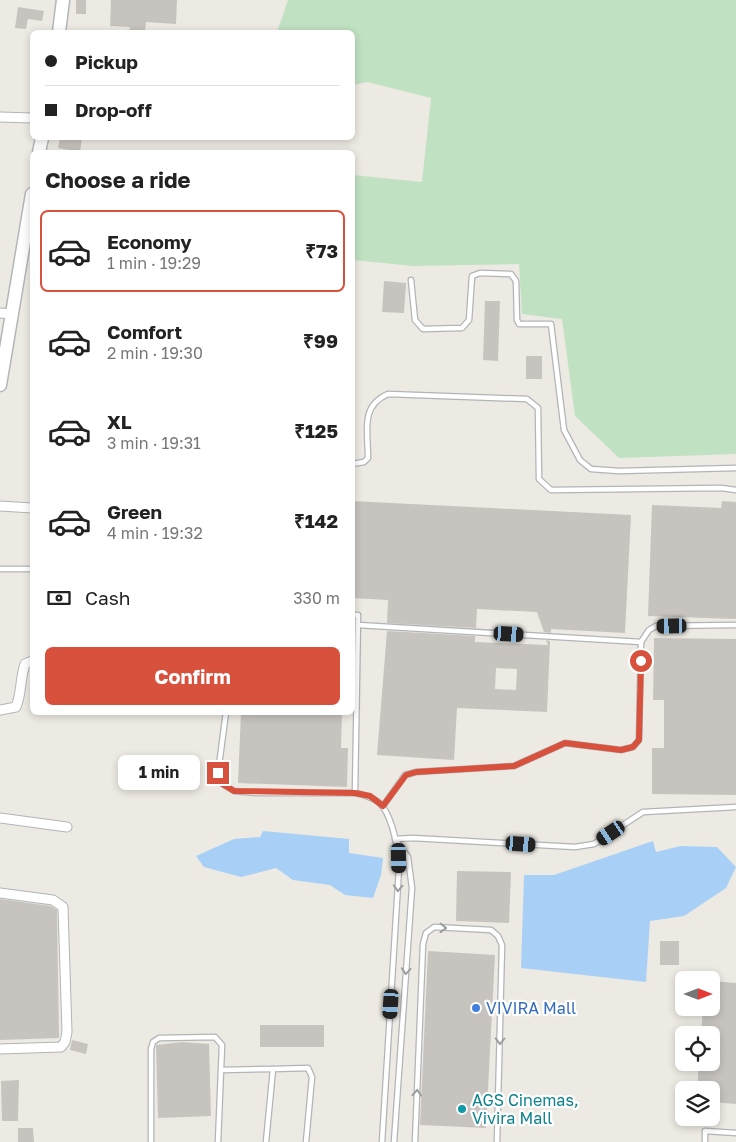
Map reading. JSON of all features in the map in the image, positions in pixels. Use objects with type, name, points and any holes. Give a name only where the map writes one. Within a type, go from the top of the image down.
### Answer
[{"type":"street","points":[[59,30],[63,0]]},
{"type":"street","points":[[0,117],[30,118]]},
{"type":"street","points":[[0,385],[6,314],[30,229]]},
{"type":"street","points":[[0,506],[30,508]]},
{"type":"street","points":[[0,710],[16,707],[21,695],[21,674],[25,664],[30,662]]},
{"type":"street","points":[[0,818],[67,827]]},
{"type":"street","points":[[0,893],[53,900],[63,907],[67,1032],[65,1042],[61,1047],[0,1049]]},
{"type":"lane","points":[[411,280],[415,320],[418,325],[423,329],[462,328],[468,320],[472,276],[480,274],[511,274],[514,276],[516,281],[517,320],[520,324],[551,324],[564,430],[580,460],[592,469],[619,471],[736,468]]},
{"type":"lane","points":[[355,464],[364,462],[368,458],[368,411],[377,399],[388,394],[527,399],[538,408],[539,478],[551,490],[721,488],[736,490]]},
{"type":"lane","points":[[0,570],[30,569]]},
{"type":"lane","points":[[355,615],[358,615],[355,793]]},
{"type":"lane","points":[[358,625],[641,642]]},
{"type":"lane","points":[[383,806],[406,775],[416,772],[514,766],[565,743],[621,750],[633,747],[639,740],[641,642],[649,630],[656,626],[736,625]]},
{"type":"lane","points":[[226,715],[218,773],[221,783],[234,791],[257,793],[355,793],[370,796],[383,806],[396,839],[408,857],[412,888],[394,1142]]},
{"type":"lane","points":[[396,839],[414,838],[574,847],[594,844],[643,812],[736,807]]},
{"type":"lane","points":[[382,1142],[399,868],[396,839]]},
{"type":"lane","points":[[415,1142],[424,944],[426,933],[434,928],[491,930],[498,936],[502,945],[497,1142]]},
{"type":"lane","points":[[151,1142],[151,1049],[153,1042],[159,1038],[215,1037],[222,1045],[218,1142]]},
{"type":"lane","points":[[222,1070],[308,1068],[310,1072],[306,1142]]},
{"type":"lane","points":[[266,1142],[272,1069]]},
{"type":"lane","points":[[705,1142],[705,1131],[736,1133]]},
{"type":"green space","points":[[288,0],[736,0],[736,454],[619,458],[575,416],[562,319],[522,314],[519,264],[413,266],[355,260],[355,175],[422,182],[431,98],[367,82],[355,85],[355,30],[278,30]]},
{"type":"water","points":[[263,831],[349,839],[349,853],[383,858],[381,875],[373,898],[345,895],[330,885],[293,880],[276,868],[241,877],[204,867],[196,856],[234,839],[260,837]]},
{"type":"water","points":[[653,841],[656,852],[681,846],[717,847],[736,867],[726,888],[684,916],[650,921],[646,982],[521,968],[524,875],[554,875]]},
{"type":"building","points":[[76,0],[86,0],[86,14],[76,14]]},
{"type":"building","points":[[111,0],[177,0],[176,24],[146,22],[145,30],[129,30],[130,27],[110,26]]},
{"type":"building","points":[[18,7],[44,11],[42,21],[28,19],[26,29],[15,28]]},
{"type":"building","points":[[60,140],[82,140],[80,150],[58,148]]},
{"type":"building","points":[[384,281],[406,283],[404,313],[382,312]]},
{"type":"building","points":[[485,301],[500,301],[498,361],[483,360]]},
{"type":"building","points":[[526,356],[542,356],[542,379],[526,379]]},
{"type":"building","points":[[355,501],[631,515],[625,633],[551,629],[551,633],[544,632],[537,612],[477,609],[476,628],[387,623],[388,600],[355,598]]},
{"type":"building","points":[[722,501],[736,502],[736,619],[648,616],[652,505],[721,508]]},
{"type":"building","points":[[387,631],[475,636],[475,642],[548,645],[546,640],[550,641],[547,712],[457,708],[454,760],[377,755]],"holes":[[[496,668],[517,669],[516,690],[495,689]]]},
{"type":"building","points":[[654,638],[736,639],[736,795],[652,794],[652,748],[664,748],[664,700],[653,700]]},
{"type":"building","points":[[241,715],[342,715],[341,748],[348,748],[347,787],[238,783]]},
{"type":"building","points":[[457,871],[511,872],[509,923],[456,921]]},
{"type":"building","points":[[0,899],[51,906],[57,910],[59,1038],[0,1040]]},
{"type":"building","points":[[660,941],[679,941],[679,965],[660,965]]},
{"type":"building","points":[[428,951],[495,955],[486,1128],[420,1125]]},
{"type":"building","points":[[720,982],[736,983],[736,1104],[720,1103],[720,1081],[698,1081],[698,1071],[720,1071],[720,1026],[702,1026],[702,1016],[720,1016]]},
{"type":"building","points":[[260,1025],[324,1025],[324,1047],[260,1047]]},
{"type":"building","points":[[72,1040],[88,1044],[86,1054],[70,1050]]},
{"type":"building","points":[[182,1042],[209,1044],[211,1116],[158,1118],[156,1045]]},
{"type":"building","points":[[19,1080],[18,1121],[2,1121],[1,1081]]},
{"type":"building","points":[[18,1128],[33,1128],[34,1142],[18,1142]]},
{"type":"place","name":"VIVIRA Mall","points":[[476,1008]]},
{"type":"place","name":"AGS Cinemas, Vivira Mall","points":[[462,1109]]},
{"type":"route","points":[[218,773],[221,783],[234,791],[257,793],[355,793],[370,796],[383,806],[406,775],[416,772],[514,766],[544,750],[565,743],[621,750],[633,747],[639,740],[641,661]]}]
